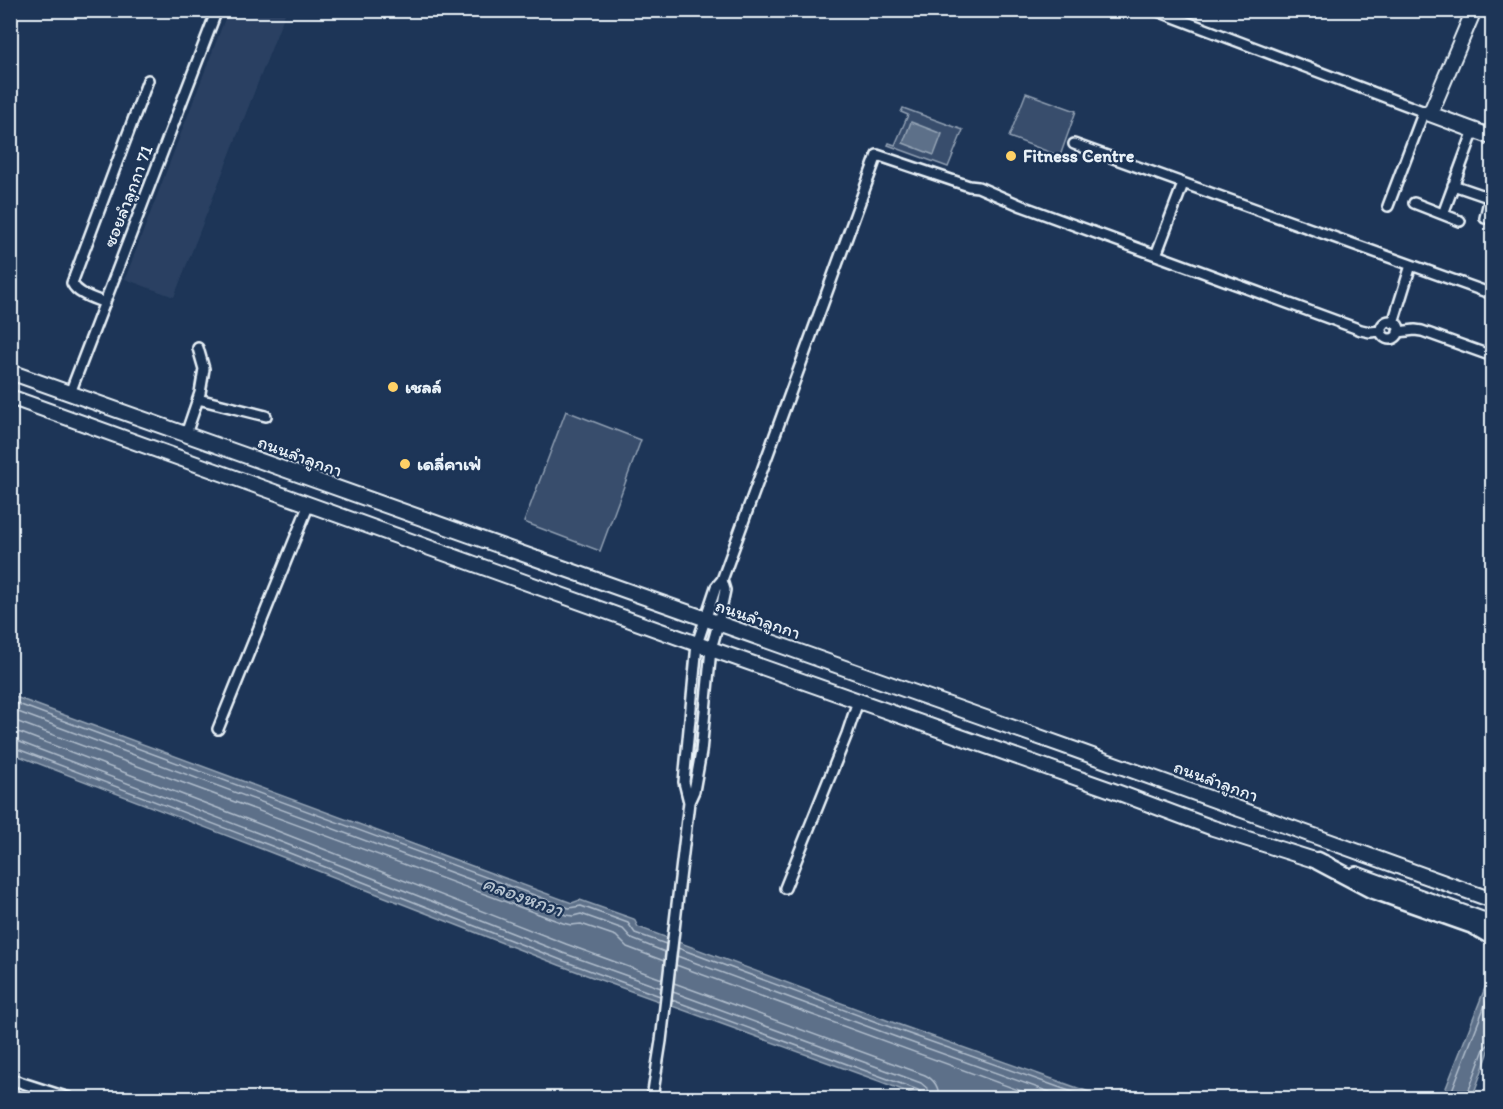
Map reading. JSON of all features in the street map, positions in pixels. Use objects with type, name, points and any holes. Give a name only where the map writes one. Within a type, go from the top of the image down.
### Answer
[{"type":"highway","points":[[1318,861],[1371,889],[1473,925],[1492,936]]},
{"type":"main road","points":[[1474,10],[1427,112],[1492,137]]},
{"type":"main road","name":"ถนนลำลูกกา","points":[[10,372],[1492,900]]},
{"type":"main road","points":[[10,397],[1213,828],[1318,861],[1492,923]]},
{"type":"street","name":"ซอยลำลูกกา 71","points":[[70,393],[216,10]]},
{"type":"street","points":[[1155,10],[1427,112],[1388,206]]},
{"type":"street","points":[[105,303],[79,292],[72,284],[148,80]]},
{"type":"street","points":[[1443,214],[1474,130]]},
{"type":"street","points":[[1074,144],[1492,294]]},
{"type":"street","points":[[652,1098],[690,802],[700,755],[705,708],[704,647],[712,621],[716,587],[722,580],[877,155],[978,187],[1022,206],[1361,330],[1381,331]]},
{"type":"street","points":[[1156,255],[1183,184]]},
{"type":"street","points":[[1453,185],[1488,197],[1485,218]]},
{"type":"street","points":[[1414,203],[1460,221]]},
{"type":"street","points":[[1411,265],[1396,327],[1397,335],[1391,339],[1384,338],[1381,328],[1386,322],[1396,327],[1422,331],[1492,356]]},
{"type":"street","points":[[186,434],[198,399],[204,369],[198,348]]},
{"type":"street","points":[[198,399],[266,416]]},
{"type":"street","points":[[218,729],[309,504]]},
{"type":"street","points":[[690,802],[684,782],[691,708],[704,647],[725,590],[722,580]]},
{"type":"street","points":[[785,888],[858,701]]},
{"type":"street","points":[[691,708],[705,708]]},
{"type":"street","points":[[687,754],[700,755]]},
{"type":"street","points":[[10,1079],[69,1098]]},
{"type":"shaded area","points":[[228,11],[286,11],[174,297],[125,279]]},
{"type":"shaded area","points":[[1026,93],[1076,111],[1060,156],[1009,137]]},
{"type":"shaded area","points":[[903,108],[963,130],[948,167],[888,145],[889,143],[895,145],[908,115],[901,112]]},
{"type":"shaded area","points":[[566,411],[641,440],[600,551],[524,522]]},
{"type":"water","points":[[911,122],[942,134],[934,155],[903,143]]},
{"type":"water","name":"คลองหกวา","points":[[10,695],[572,903],[580,900],[634,919],[638,927],[900,1025],[1106,1098],[923,1098],[559,965],[11,753]]},
{"type":"water","points":[[1492,970],[1492,1043],[1472,1098],[1442,1098]]},
{"type":"place","name":"Fitness Centre","points":[[1011,156]]},
{"type":"place","name":"เชลล์","points":[[393,387]]},
{"type":"place","name":"เดลี่คาเฟ่","points":[[405,464]]}]
